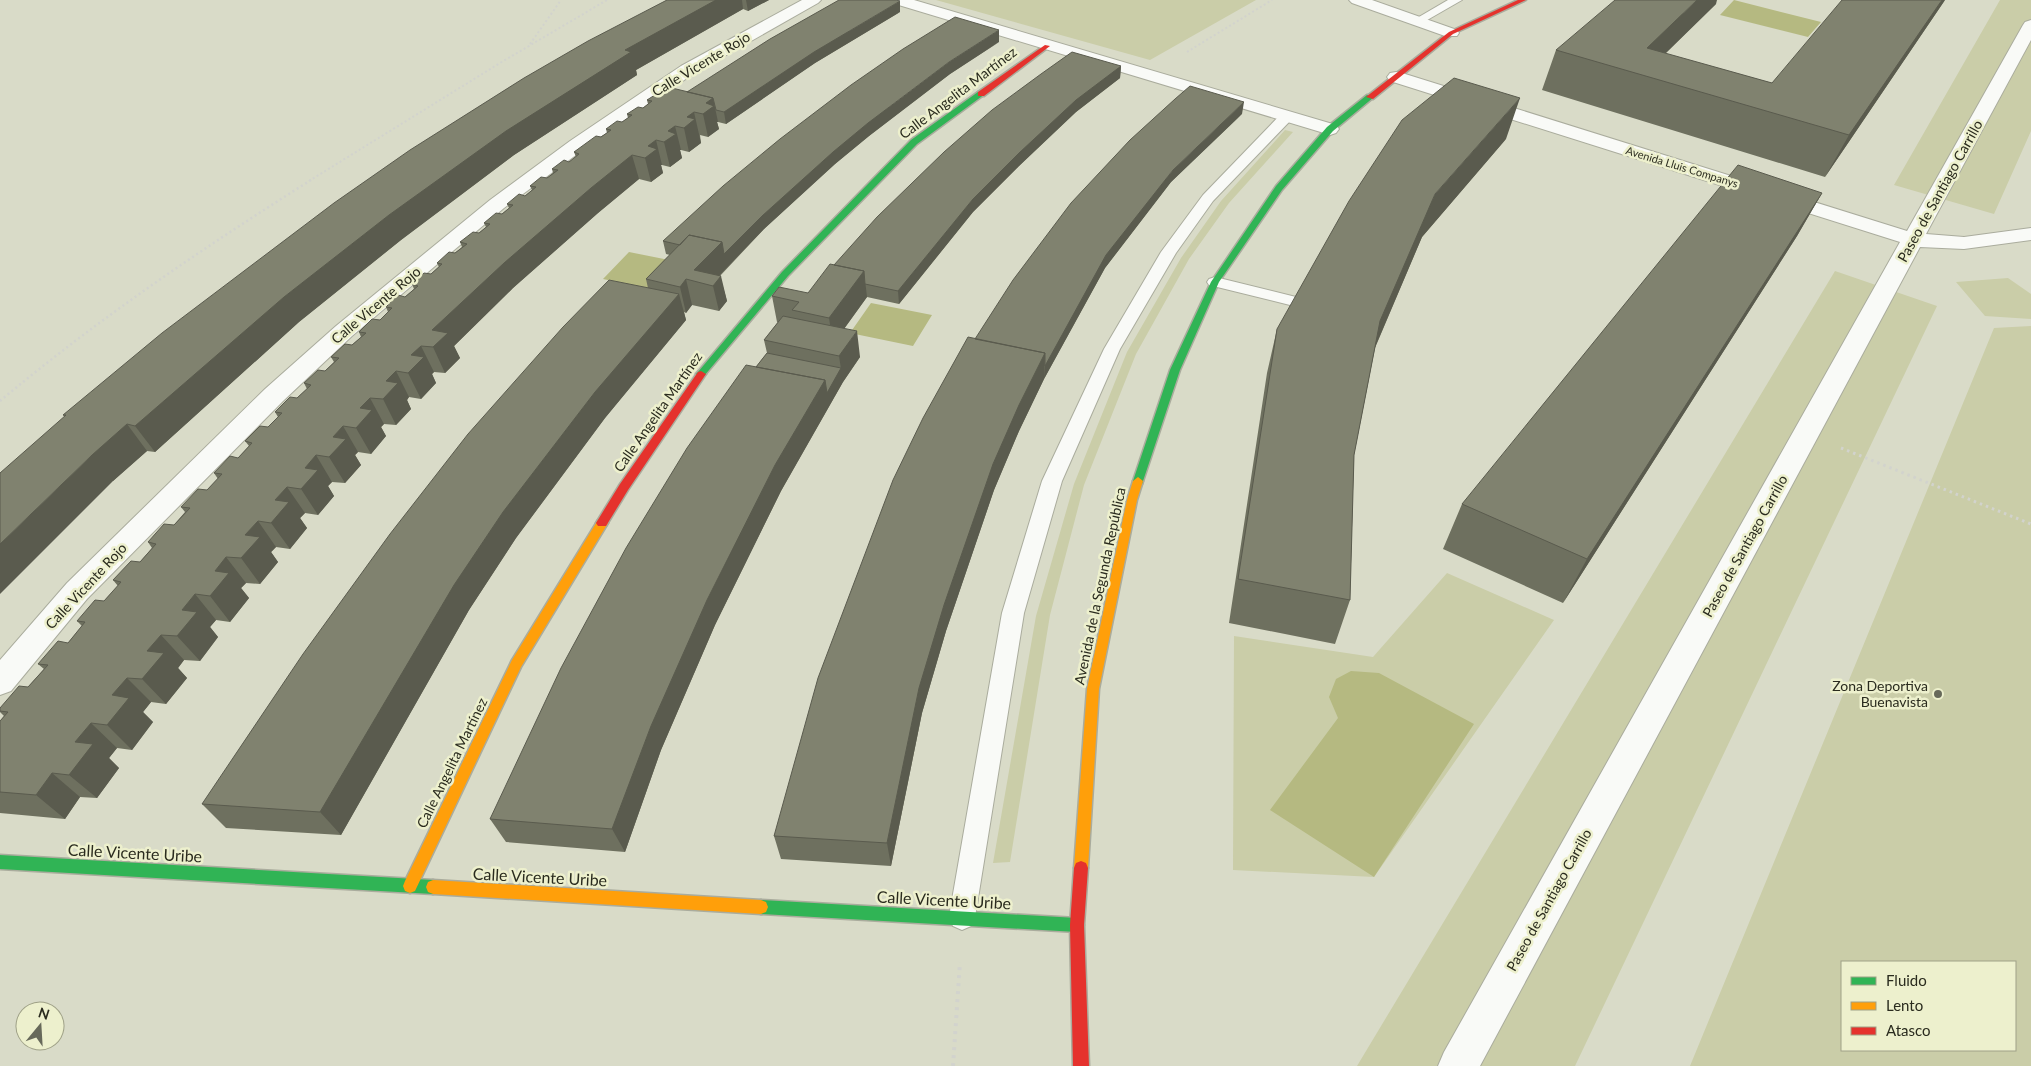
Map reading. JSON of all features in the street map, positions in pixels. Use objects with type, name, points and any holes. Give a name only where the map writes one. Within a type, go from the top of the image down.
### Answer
[{"type":"street","name":"Calle Vicente Rojo","points":[[0,682],[77,592],[274,395],[344,331],[497,204],[577,145],[687,70],[813,0]]},
{"type":"street","points":[[897,0],[1330,129]]},
{"type":"street","points":[[1357,0],[1451,33]]},
{"type":"street","name":"Avenida de la Segunda República","points":[[1081,1066],[1078,925],[1093,688],[1132,500],[1175,370],[1215,282],[1279,188],[1330,129],[1451,33],[1523,0]]},
{"type":"street","name":"Paseo de Santiago Carrillo","points":[[1458,1066],[2031,25]]},
{"type":"street","name":"Calle Angelita Martínez","points":[[410,886],[516,664],[624,487],[707,366],[785,274],[914,142],[1047,46]]},
{"type":"street","name":"Avenida Lluis Companys","points":[[1396,77],[1914,240],[1964,243],[2031,234]]},
{"type":"street","name":"Calle Vicente Uribe","points":[[0,862],[1078,925]]},
{"type":"lane","points":[[1418,21],[1456,0]]},
{"type":"lane","points":[[962,917],[1013,613],[1052,481],[1112,349],[1169,252],[1208,198],[1287,116]]},
{"type":"lane","points":[[1215,282],[1306,304]]},
{"type":"path","points":[[528,47],[561,0]]},
{"type":"path","points":[[0,401],[136,294],[244,222],[444,97],[607,0]]},
{"type":"path","points":[[1149,76],[1272,0]]},
{"type":"path","points":[[1807,434],[2031,524]]},
{"type":"path","points":[[953,1066],[962,917]]},
{"type":"shaded area","points":[[936,0],[1256,0],[1150,60]]},
{"type":"shaded area","points":[[1734,0],[1821,22],[1808,37],[1720,15]]},
{"type":"shaded area","points":[[2000,0],[2031,0],[2031,131],[1994,214],[1894,185]]},
{"type":"shaded area","points":[[1285,130],[1293,132],[1229,203],[1189,259],[1136,354],[1084,485],[1050,615],[1010,862],[993,863],[1036,616],[1074,484],[1127,352],[1181,258],[1221,201]]},
{"type":"shaded area","points":[[629,252],[684,263],[659,291],[603,279]]},
{"type":"shaded area","points":[[1835,271],[1937,306],[1575,1066],[1357,1066]]},
{"type":"shaded area","points":[[2008,278],[2031,294],[2031,319],[1985,316],[1956,282]]},
{"type":"shaded area","points":[[871,303],[932,315],[913,346],[850,333]]},
{"type":"shaded area","name":"Zona Deportiva Buenavista","points":[[2031,326],[2031,1066],[1690,1066],[1994,328]]},
{"type":"shaded area","points":[[1447,573],[1554,620],[1374,877],[1233,870],[1234,636],[1373,657]]},
{"type":"shaded area","points":[[1351,671],[1379,673],[1474,724],[1374,877],[1270,810],[1338,718],[1329,697],[1336,679]]},
{"type":"building","points":[[667,0],[716,0],[625,50],[631,52],[506,131],[389,215],[284,297],[135,426],[127,424],[92,455],[0,544],[0,473],[66,415],[63,415],[162,333],[334,203],[410,150],[524,78],[588,41]]},
{"type":"building","points":[[839,0],[900,1],[814,52],[724,112],[716,110],[713,98],[687,92],[770,39]]},
{"type":"building","points":[[1615,0],[1697,0],[1647,48],[1772,83],[1842,0],[1942,0],[1849,135],[1556,50]]},
{"type":"building","points":[[955,17],[999,30],[949,62],[868,123],[762,216],[724,254],[722,242],[689,235],[680,245],[663,241],[723,186],[780,139],[851,85],[903,49]]},
{"type":"building","points":[[1072,52],[1121,66],[1076,100],[973,199],[898,291],[865,284],[864,271],[834,265],[877,217],[944,152],[992,110]]},
{"type":"building","points":[[1454,78],[1520,98],[1435,194],[1380,321],[1354,455],[1350,600],[1238,579],[1277,329],[1349,201],[1402,120]]},
{"type":"building","points":[[1190,86],[1244,102],[1173,170],[1106,255],[1045,366],[1045,353],[975,339],[1013,280],[1071,203],[1130,140]]},
{"type":"building","points":[[672,88],[713,98],[706,103],[714,106],[703,114],[694,112],[687,117],[695,119],[684,128],[675,126],[668,131],[676,134],[664,142],[656,140],[648,146],[657,149],[645,158],[632,155],[504,263],[432,330],[448,333],[433,347],[421,346],[411,355],[424,357],[408,373],[396,371],[386,381],[398,383],[383,399],[370,398],[360,408],[372,410],[356,428],[343,426],[333,437],[346,439],[329,457],[316,455],[305,468],[318,470],[301,489],[287,487],[275,500],[289,502],[271,523],[258,521],[245,535],[260,537],[241,558],[226,557],[215,571],[229,573],[210,596],[195,594],[182,610],[197,612],[177,636],[161,635],[147,651],[164,653],[142,679],[127,678],[112,695],[129,698],[107,725],[91,723],[75,742],[93,744],[69,775],[52,773],[36,795],[0,792],[0,721],[8,712],[0,711],[0,708],[19,686],[28,687],[48,665],[38,664],[58,641],[68,643],[85,622],[77,621],[95,600],[104,601],[121,582],[113,580],[131,561],[140,562],[156,544],[148,542],[164,524],[174,525],[190,508],[181,507],[198,489],[207,490],[222,474],[214,473],[230,456],[238,458],[252,443],[245,441],[260,426],[268,427],[282,413],[275,412],[290,397],[297,398],[311,385],[304,383],[318,370],[325,371],[339,358],[331,357],[345,344],[352,345],[366,333],[359,332],[372,319],[380,320],[392,308],[386,307],[398,295],[405,297],[418,286],[412,284],[424,273],[431,274],[442,264],[437,263],[449,252],[455,253],[467,244],[460,242],[473,232],[479,233],[490,224],[484,223],[496,213],[502,214],[513,205],[507,204],[519,194],[525,196],[536,187],[530,186],[541,177],[547,178],[558,170],[552,169],[564,160],[569,162],[579,154],[574,152],[596,136],[601,137],[611,130],[606,129],[617,121],[622,122],[632,115],[627,114],[638,107],[643,108],[652,101],[647,100],[658,93],[663,94]]},
{"type":"building","points":[[1738,165],[1822,193],[1587,559],[1462,504]]},
{"type":"building","points":[[689,235],[722,242],[694,270],[721,276],[713,286],[686,279],[680,287],[646,279]]},
{"type":"building","points":[[830,264],[864,271],[829,318],[792,310],[799,302],[772,296],[779,287],[808,293]]},
{"type":"building","points":[[609,280],[679,294],[595,392],[503,512],[454,585],[320,812],[202,804],[303,654],[390,534],[468,434],[563,327]]},
{"type":"building","points":[[783,316],[857,331],[839,356],[764,340]]},
{"type":"building","points":[[968,337],[1045,353],[993,464],[944,605],[919,688],[887,843],[774,836],[818,678],[893,480],[923,418]]},
{"type":"building","points":[[767,353],[841,368],[827,393],[825,380],[756,367]]},
{"type":"building","points":[[746,365],[825,380],[775,465],[707,600],[651,726],[612,829],[490,819],[561,668],[626,548],[687,448]]},
{"type":"traffic: fast","points":[[701,374],[785,274],[914,142],[981,94]]},
{"type":"traffic: fast","points":[[1138,481],[1175,370],[1215,282],[1279,188],[1330,129],[1370,97]]},
{"type":"traffic: fast","points":[[0,862],[433,887]]},
{"type":"traffic: fast","points":[[761,907],[1077,925]]},
{"type":"traffic: slow","points":[[1081,868],[1093,689],[1132,500],[1138,481]]},
{"type":"traffic: slow","points":[[410,886],[516,664],[602,523]]},
{"type":"traffic: slow","points":[[433,887],[761,907]]},
{"type":"traffic: jam","points":[[1370,97],[1451,33],[1523,0]]},
{"type":"traffic: jam","points":[[981,94],[1047,46]]},
{"type":"traffic: jam","points":[[602,523],[624,487],[701,374]]},
{"type":"traffic: jam","points":[[1081,868],[1077,925],[1081,1066]]},
{"type":"place","name":"Zona Deportiva Buenavista","points":[[1938,694]]}]
